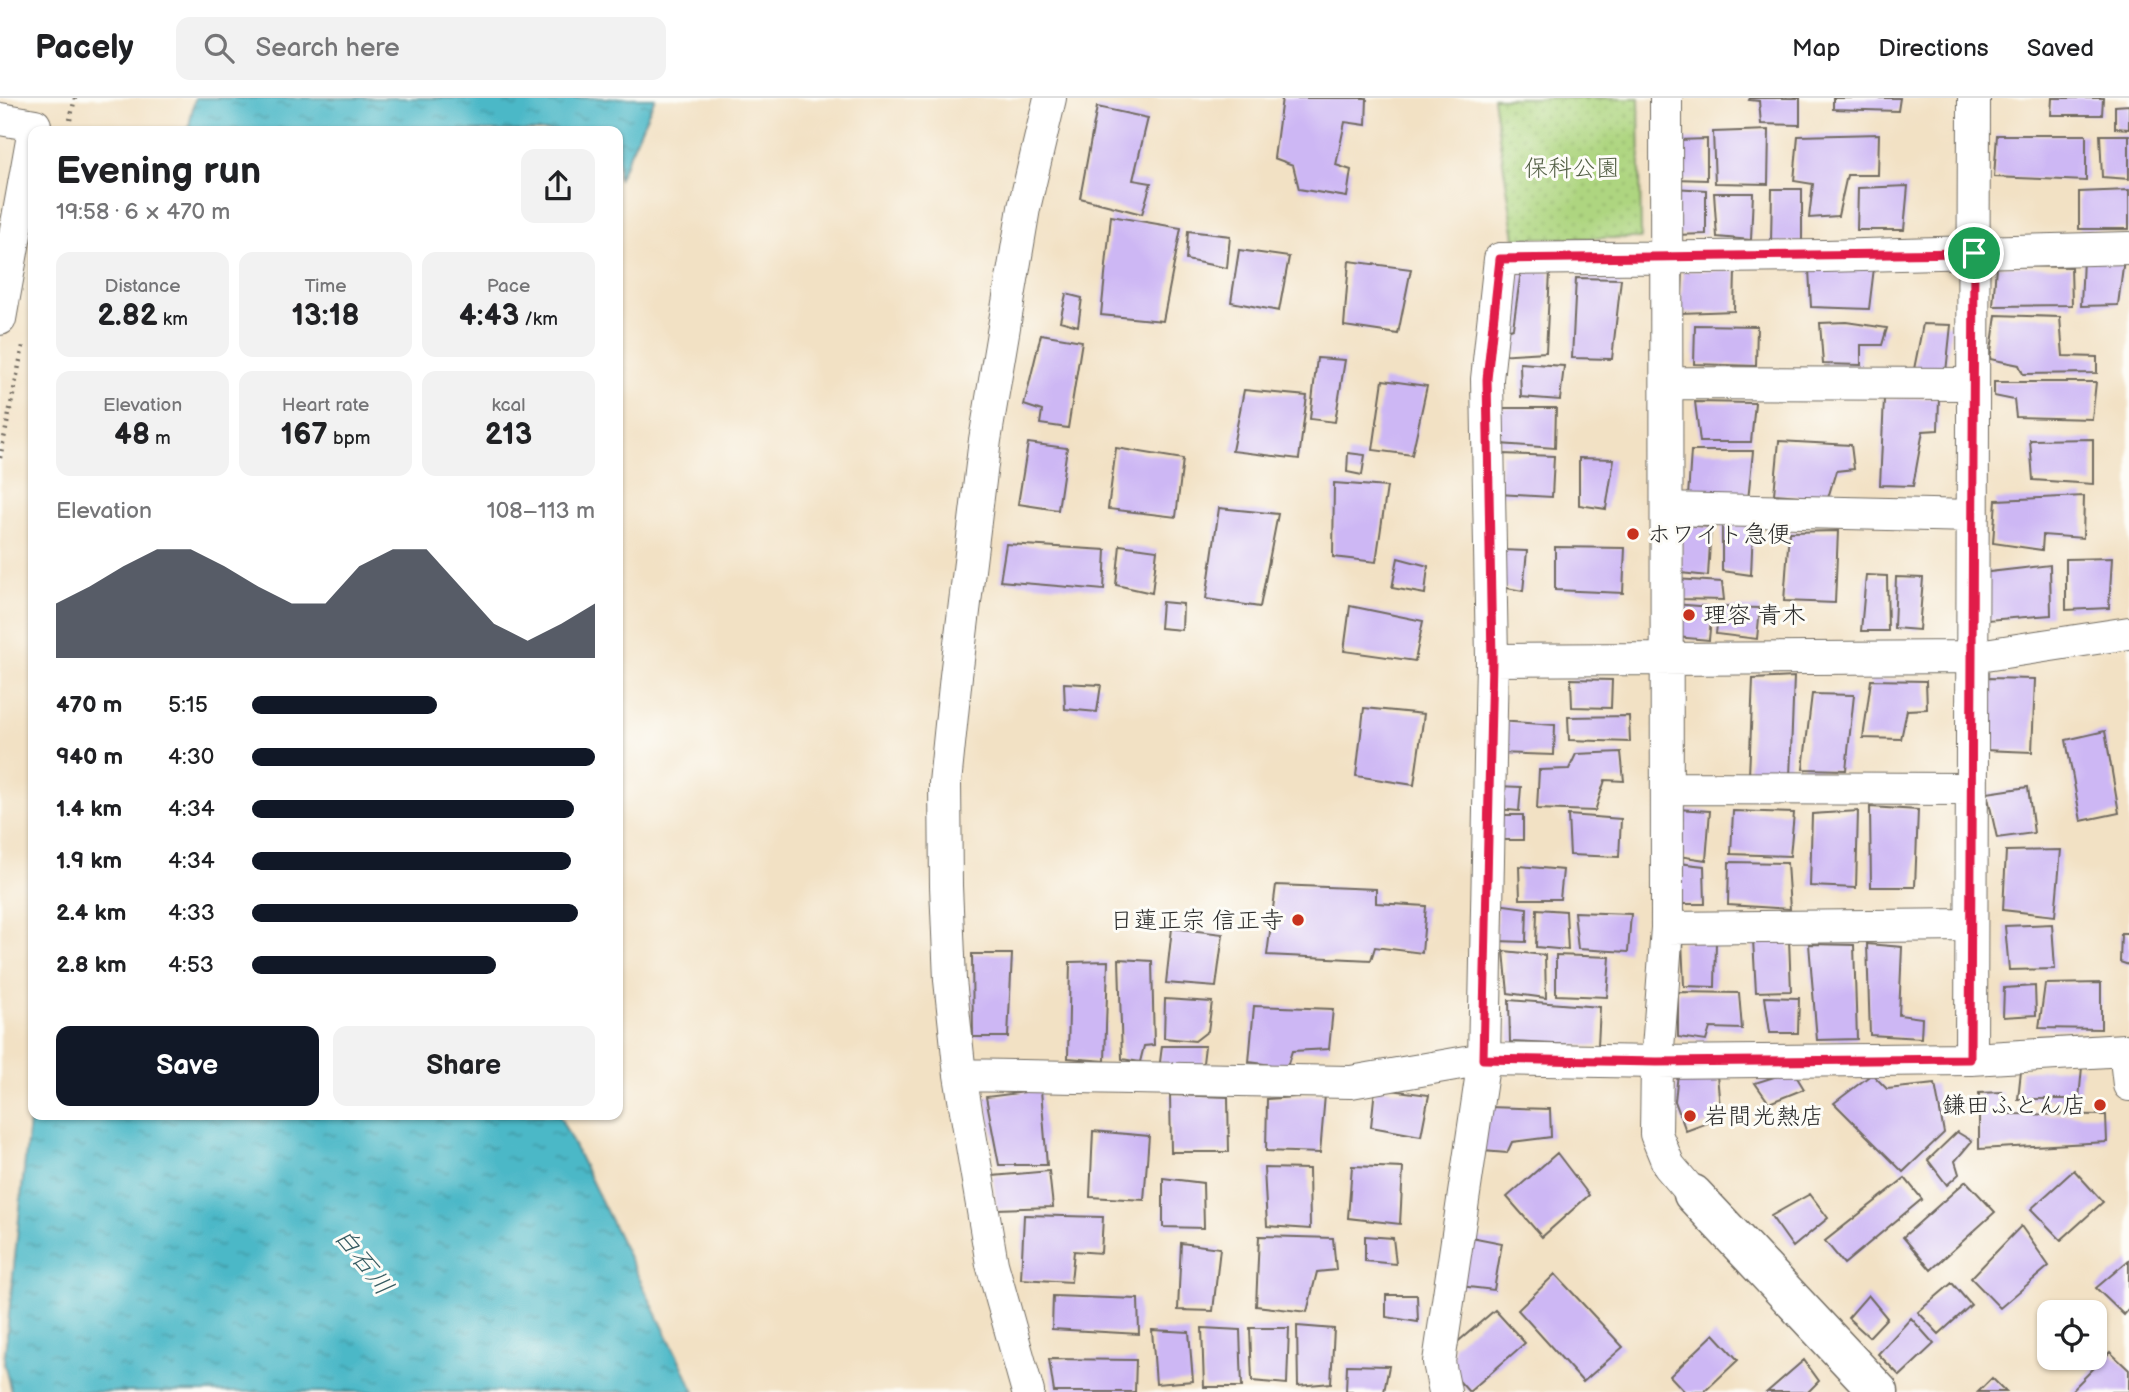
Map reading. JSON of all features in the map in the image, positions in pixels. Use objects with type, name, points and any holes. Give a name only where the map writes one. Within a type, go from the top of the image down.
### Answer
[{"type":"street","points":[[1028,1392],[992,1264],[960,1075],[950,967],[945,783],[985,440],[1024,208],[1050,98]]},
{"type":"street","points":[[1666,98],[1667,928],[1657,1062],[1656,1134],[1669,1166],[1693,1194],[1879,1392]]},
{"type":"street","points":[[1970,1059],[1974,98]]},
{"type":"street","points":[[0,119],[35,122]]},
{"type":"street","points":[[0,319],[28,161]]},
{"type":"street","points":[[1445,1392],[1439,1362],[1483,1059],[1492,660],[1487,379],[1500,259],[1974,253],[2129,248]]},
{"type":"street","points":[[1667,383],[1973,384]]},
{"type":"street","points":[[1667,509],[1973,516]]},
{"type":"street","points":[[1492,660],[1972,657],[2129,633]]},
{"type":"street","points":[[1667,788],[1972,789]]},
{"type":"street","points":[[1667,928],[1971,925]]},
{"type":"street","points":[[960,1075],[1351,1082],[1483,1059],[1657,1062],[1970,1059],[2127,1050],[2129,1085]]},
{"type":"path","points":[[69,126],[75,98]]},
{"type":"path","points":[[0,458],[25,338]]},
{"type":"green space","name":"保科公園","points":[[1493,98],[1639,98],[1641,238],[1515,238]]},
{"type":"water","points":[[195,98],[655,98],[623,169],[623,126],[189,126]]},
{"type":"water","name":"白石川","points":[[29,1120],[561,1120],[695,1392],[11,1392],[4,1363]]},
{"type":"building","points":[[1282,98],[1367,98],[1366,125],[1345,122],[1336,165],[1351,170],[1347,197],[1299,189],[1293,165],[1274,158]]},
{"type":"building","points":[[1800,98],[1800,125],[1761,124],[1759,101],[1749,100]]},
{"type":"building","points":[[1833,98],[1900,98],[1898,111],[1833,109]]},
{"type":"building","points":[[2052,98],[2103,98],[2102,115],[2051,115]]},
{"type":"building","points":[[2129,105],[2129,129],[2115,128],[2115,106]]},
{"type":"building","points":[[1097,107],[1148,118],[1133,180],[1151,183],[1142,214],[1080,198]]},
{"type":"building","points":[[1769,130],[1768,184],[1715,183],[1713,132]]},
{"type":"building","points":[[1879,134],[1878,175],[1847,175],[1838,216],[1809,218],[1813,184],[1794,181],[1798,136]]},
{"type":"building","points":[[1997,135],[2086,135],[2086,181],[1994,177]]},
{"type":"building","points":[[2100,135],[2129,135],[2129,179],[2102,177]]},
{"type":"building","points":[[1707,139],[1707,180],[1675,179],[1678,140]]},
{"type":"building","points":[[1908,186],[1904,230],[1857,230],[1858,188]]},
{"type":"building","points":[[1673,188],[1706,190],[1706,234],[1674,235]]},
{"type":"building","points":[[1772,189],[1802,189],[1802,242],[1771,243]]},
{"type":"building","points":[[2129,190],[2129,229],[2079,229],[2079,192]]},
{"type":"building","points":[[1714,193],[1753,193],[1751,240],[1717,237]]},
{"type":"building","points":[[1111,216],[1181,228],[1163,321],[1101,315]]},
{"type":"building","points":[[1188,231],[1230,236],[1227,268],[1186,260]]},
{"type":"building","points":[[1239,250],[1289,257],[1279,311],[1231,302]]},
{"type":"building","points":[[2083,258],[2124,259],[2118,305],[2081,306]]},
{"type":"building","points":[[1349,261],[1411,269],[1398,334],[1344,326]]},
{"type":"building","points":[[1996,266],[2071,267],[2072,305],[1993,306]]},
{"type":"building","points":[[1874,268],[1869,309],[1811,307],[1809,269]]},
{"type":"building","points":[[1521,271],[1550,272],[1546,352],[1496,355],[1498,332],[1513,328]]},
{"type":"building","points":[[1683,271],[1735,271],[1734,311],[1681,313]]},
{"type":"building","points":[[1576,278],[1621,279],[1612,359],[1572,358]]},
{"type":"building","points":[[1066,294],[1082,298],[1078,326],[1060,321]]},
{"type":"building","points":[[1996,315],[2060,317],[2063,356],[2097,357],[2097,373],[2023,374],[2019,365],[1990,359]]},
{"type":"building","points":[[1846,322],[1887,328],[1882,345],[1861,345],[1861,365],[1823,364],[1820,323]]},
{"type":"building","points":[[1923,324],[1951,325],[1946,372],[1914,369]]},
{"type":"building","points":[[1695,325],[1757,326],[1756,366],[1694,364]]},
{"type":"building","points":[[1041,334],[1082,341],[1068,428],[1040,424],[1042,411],[1024,405]]},
{"type":"building","points":[[1317,358],[1345,360],[1335,422],[1310,419]]},
{"type":"building","points":[[1520,363],[1564,366],[1560,400],[1521,397]]},
{"type":"building","points":[[1383,380],[1427,386],[1412,455],[1373,450]]},
{"type":"building","points":[[1994,382],[2096,382],[2092,419],[2016,417],[2014,400],[1994,396]]},
{"type":"building","points":[[1244,390],[1307,396],[1299,459],[1232,451]]},
{"type":"building","points":[[1939,398],[1938,430],[1923,431],[1913,486],[1880,485],[1884,399]]},
{"type":"building","points":[[1695,402],[1755,403],[1751,442],[1700,442]]},
{"type":"building","points":[[1500,408],[1556,408],[1555,448],[1500,444]]},
{"type":"building","points":[[2093,439],[2093,484],[2033,480],[2030,440]]},
{"type":"building","points":[[1779,441],[1851,445],[1854,469],[1836,471],[1828,498],[1774,494]]},
{"type":"building","points":[[1028,443],[1067,448],[1058,510],[1018,504]]},
{"type":"building","points":[[1116,448],[1183,459],[1176,517],[1108,509]]},
{"type":"building","points":[[1691,451],[1753,451],[1748,500],[1688,497]]},
{"type":"building","points":[[1348,453],[1365,455],[1362,475],[1347,472]]},
{"type":"building","points":[[1502,454],[1554,456],[1552,497],[1498,494]]},
{"type":"building","points":[[1579,458],[1614,459],[1606,509],[1579,505]]},
{"type":"building","points":[[1334,483],[1387,487],[1376,562],[1333,557]]},
{"type":"building","points":[[2084,496],[2083,538],[2043,535],[2042,550],[1993,543],[1996,500]]},
{"type":"building","points":[[1219,508],[1278,514],[1260,607],[1206,599]]},
{"type":"building","points":[[1722,524],[1753,527],[1751,575],[1722,571]]},
{"type":"building","points":[[1682,525],[1711,527],[1708,576],[1681,573]]},
{"type":"building","points":[[1838,531],[1835,603],[1784,601],[1789,532]]},
{"type":"building","points":[[1006,544],[1106,550],[1104,590],[1000,581]]},
{"type":"building","points":[[1120,545],[1157,550],[1152,593],[1116,585]]},
{"type":"building","points":[[1555,547],[1625,548],[1623,593],[1555,590]]},
{"type":"building","points":[[1501,550],[1527,551],[1523,591],[1501,587]]},
{"type":"building","points":[[1398,558],[1428,566],[1425,594],[1392,588]]},
{"type":"building","points":[[2112,558],[2109,608],[2066,610],[2066,559]]},
{"type":"building","points":[[2050,565],[2051,615],[1987,620],[1981,573]]},
{"type":"building","points":[[1866,575],[1887,576],[1888,631],[1861,631]]},
{"type":"building","points":[[1896,577],[1923,578],[1919,630],[1894,628]]},
{"type":"building","points":[[1675,579],[1722,582],[1724,600],[1678,599]]},
{"type":"building","points":[[1162,602],[1183,604],[1182,630],[1160,628]]},
{"type":"building","points":[[1673,604],[1712,607],[1709,640],[1676,637]]},
{"type":"building","points":[[1350,606],[1423,621],[1415,661],[1344,651]]},
{"type":"building","points":[[1719,607],[1760,608],[1757,639],[1716,634]]},
{"type":"building","points":[[1794,677],[1790,777],[1749,776],[1753,679]]},
{"type":"building","points":[[1986,678],[2035,679],[2032,752],[1984,750]]},
{"type":"building","points":[[1571,679],[1612,680],[1611,708],[1572,707]]},
{"type":"building","points":[[1871,680],[1926,681],[1927,709],[1907,710],[1901,739],[1863,738]]},
{"type":"building","points":[[1064,683],[1101,685],[1097,712],[1065,709]]},
{"type":"building","points":[[1812,694],[1854,695],[1846,770],[1803,769]]},
{"type":"building","points":[[1364,708],[1424,714],[1414,785],[1356,776]]},
{"type":"building","points":[[1629,716],[1630,742],[1569,740],[1568,717]]},
{"type":"building","points":[[1499,721],[1555,725],[1554,755],[1498,753]]},
{"type":"building","points":[[2105,731],[2119,813],[2081,821],[2066,740]]},
{"type":"building","points":[[1621,752],[1624,781],[1605,780],[1595,811],[1537,809],[1539,770],[1569,769],[1576,754]]},
{"type":"building","points":[[1497,786],[1521,787],[1519,811],[1497,809]]},
{"type":"building","points":[[2028,787],[2034,833],[1997,838],[1987,793]]},
{"type":"building","points":[[1870,807],[1918,810],[1915,887],[1871,887]]},
{"type":"building","points":[[1676,809],[1710,811],[1706,860],[1678,856]]},
{"type":"building","points":[[1733,811],[1794,813],[1790,856],[1731,854]]},
{"type":"building","points":[[1858,811],[1856,888],[1810,886],[1812,814]]},
{"type":"building","points":[[1496,815],[1523,815],[1523,840],[1495,840]]},
{"type":"building","points":[[1568,815],[1621,819],[1619,857],[1570,855]]},
{"type":"building","points":[[2061,850],[2055,916],[2003,910],[2006,851]]},
{"type":"building","points":[[1729,862],[1787,863],[1790,909],[1728,905]]},
{"type":"building","points":[[1678,863],[1704,866],[1705,904],[1679,904]]},
{"type":"building","points":[[1519,866],[1563,870],[1560,899],[1520,899]]},
{"type":"building","points":[[1276,885],[1376,889],[1376,903],[1426,906],[1422,953],[1375,947],[1371,960],[1267,955]]},
{"type":"building","points":[[1497,904],[1527,908],[1526,942],[1497,941]]},
{"type":"building","points":[[1537,909],[1566,911],[1568,950],[1536,947]]},
{"type":"building","points":[[1574,912],[1631,914],[1628,952],[1578,949]]},
{"type":"building","points":[[2052,924],[2055,969],[2009,970],[2005,926]]},
{"type":"building","points":[[1172,928],[1223,934],[1216,987],[1166,983]]},
{"type":"building","points":[[2121,933],[2129,933],[2129,965],[2120,962]]},
{"type":"building","points":[[1789,939],[1791,991],[1756,992],[1753,940]]},
{"type":"building","points":[[1682,941],[1716,941],[1715,987],[1684,986]]},
{"type":"building","points":[[1809,944],[1854,945],[1857,1039],[1817,1040]]},
{"type":"building","points":[[1867,944],[1902,947],[1899,1015],[1922,1018],[1921,1038],[1870,1035]]},
{"type":"building","points":[[1504,951],[1545,955],[1546,998],[1508,993]]},
{"type":"building","points":[[972,954],[1012,954],[1008,1037],[973,1037]]},
{"type":"building","points":[[1556,955],[1610,957],[1607,997],[1556,995]]},
{"type":"building","points":[[1119,959],[1152,961],[1154,1045],[1144,1046],[1140,1062],[1122,1059]]},
{"type":"building","points":[[1108,961],[1105,1061],[1068,1058],[1070,962]]},
{"type":"building","points":[[2101,983],[2101,1029],[2039,1028],[2045,984]]},
{"type":"building","points":[[2035,986],[2036,1015],[2003,1017],[2004,988]]},
{"type":"building","points":[[1678,992],[1739,993],[1742,1029],[1710,1028],[1706,1041],[1678,1037]]},
{"type":"building","points":[[1765,997],[1799,998],[1798,1033],[1770,1033]]},
{"type":"building","points":[[1165,999],[1212,1002],[1208,1031],[1195,1041],[1164,1038]]},
{"type":"building","points":[[1509,1000],[1600,1007],[1598,1046],[1510,1042]]},
{"type":"building","points":[[1254,1006],[1333,1009],[1329,1049],[1292,1051],[1287,1067],[1249,1062]]},
{"type":"building","points":[[1162,1046],[1205,1046],[1202,1071],[1159,1070]]},
{"type":"building","points":[[2082,1067],[2079,1099],[2018,1099],[2021,1071]]},
{"type":"building","points":[[1793,1071],[1804,1089],[1769,1103],[1755,1083]]},
{"type":"building","points":[[1678,1073],[1717,1075],[1721,1118],[1686,1131],[1675,1101]]},
{"type":"building","points":[[1872,1074],[1887,1089],[1935,1084],[1944,1133],[1903,1172],[1834,1103]]},
{"type":"building","points":[[1375,1088],[1429,1095],[1421,1136],[1371,1127]]},
{"type":"building","points":[[1041,1090],[1047,1165],[999,1165],[986,1097]]},
{"type":"building","points":[[2002,1092],[2004,1114],[2106,1115],[2107,1142],[1979,1149],[1979,1093]]},
{"type":"building","points":[[1170,1095],[1228,1097],[1229,1152],[1171,1152]]},
{"type":"building","points":[[1325,1095],[1320,1153],[1266,1151],[1267,1099]]},
{"type":"building","points":[[1488,1107],[1550,1109],[1551,1137],[1512,1142],[1507,1153],[1483,1151]]},
{"type":"building","points":[[1093,1131],[1149,1136],[1144,1200],[1090,1197]]},
{"type":"building","points":[[1957,1132],[1972,1141],[1955,1161],[1959,1174],[1947,1185],[1928,1160]]},
{"type":"building","points":[[1557,1153],[1589,1195],[1542,1237],[1507,1197]]},
{"type":"building","points":[[1352,1166],[1403,1168],[1400,1224],[1348,1218]]},
{"type":"building","points":[[1264,1168],[1309,1169],[1310,1229],[1267,1226]]},
{"type":"building","points":[[2074,1170],[2103,1202],[2061,1240],[2031,1209]]},
{"type":"building","points":[[1049,1171],[1053,1207],[997,1209],[993,1176]]},
{"type":"building","points":[[1163,1178],[1203,1183],[1204,1228],[1163,1227]]},
{"type":"building","points":[[1905,1178],[1922,1199],[1844,1264],[1825,1241]]},
{"type":"building","points":[[1966,1181],[1995,1212],[1931,1270],[1903,1237]]},
{"type":"building","points":[[1810,1194],[1828,1218],[1793,1247],[1771,1216]]},
{"type":"building","points":[[1024,1215],[1103,1217],[1101,1253],[1074,1251],[1071,1282],[1021,1279]]},
{"type":"building","points":[[2021,1226],[2049,1266],[2000,1308],[1971,1278]]},
{"type":"building","points":[[1259,1236],[1333,1238],[1336,1270],[1317,1272],[1307,1312],[1256,1306]]},
{"type":"building","points":[[1365,1236],[1393,1238],[1396,1264],[1365,1261]]},
{"type":"building","points":[[1466,1236],[1502,1243],[1494,1290],[1460,1286]]},
{"type":"building","points":[[1181,1243],[1220,1248],[1213,1311],[1178,1310]]},
{"type":"building","points":[[2129,1260],[2129,1309],[2124,1315],[2096,1288]]},
{"type":"building","points":[[1555,1274],[1623,1347],[1583,1382],[1518,1310]]},
{"type":"building","points":[[1952,1283],[1971,1305],[1939,1334],[1918,1312]]},
{"type":"building","points":[[1386,1295],[1417,1295],[1418,1322],[1386,1317]]},
{"type":"building","points":[[1868,1295],[1887,1318],[1869,1337],[1848,1318]]},
{"type":"building","points":[[1053,1296],[1138,1299],[1139,1334],[1052,1329]]},
{"type":"building","points":[[1495,1310],[1525,1343],[1469,1392],[1452,1373],[1454,1345]]},
{"type":"building","points":[[1911,1318],[1934,1344],[1900,1376],[1878,1354]]},
{"type":"building","points":[[1297,1326],[1334,1329],[1331,1383],[1298,1386]]},
{"type":"building","points":[[1202,1328],[1240,1330],[1242,1387],[1204,1387]]},
{"type":"building","points":[[1250,1328],[1289,1328],[1287,1384],[1252,1381]]},
{"type":"building","points":[[1152,1330],[1189,1332],[1193,1381],[1156,1384]]},
{"type":"building","points":[[1714,1334],[1738,1360],[1704,1392],[1685,1392],[1670,1376]]},
{"type":"building","points":[[2110,1352],[2129,1370],[2129,1392],[2070,1392],[2092,1370],[2107,1370],[2107,1355]]},
{"type":"building","points":[[1049,1359],[1136,1360],[1135,1392],[1054,1392]]},
{"type":"building","points":[[1804,1360],[1819,1381],[1808,1392],[1767,1392]]},
{"type":"building","points":[[1347,1365],[1389,1366],[1384,1392],[1346,1392]]},
{"type":"building","points":[[1992,1378],[2006,1392],[1978,1392]]},
{"type":"place","name":"ホワイト急便","points":[[1633,534]]},
{"type":"place","name":"理容 青木","points":[[1689,615]]},
{"type":"place","name":"日蓮正宗 信正寺","points":[[1298,920]]},
{"type":"place","name":"鎌田ふとん店","points":[[2100,1105]]},
{"type":"place","name":"岩間光熱店","points":[[1690,1116]]},
{"type":"route","points":[[1974,253],[1970,1059],[1657,1062],[1483,1059],[1492,660],[1487,379],[1500,259],[1974,253]]}]
